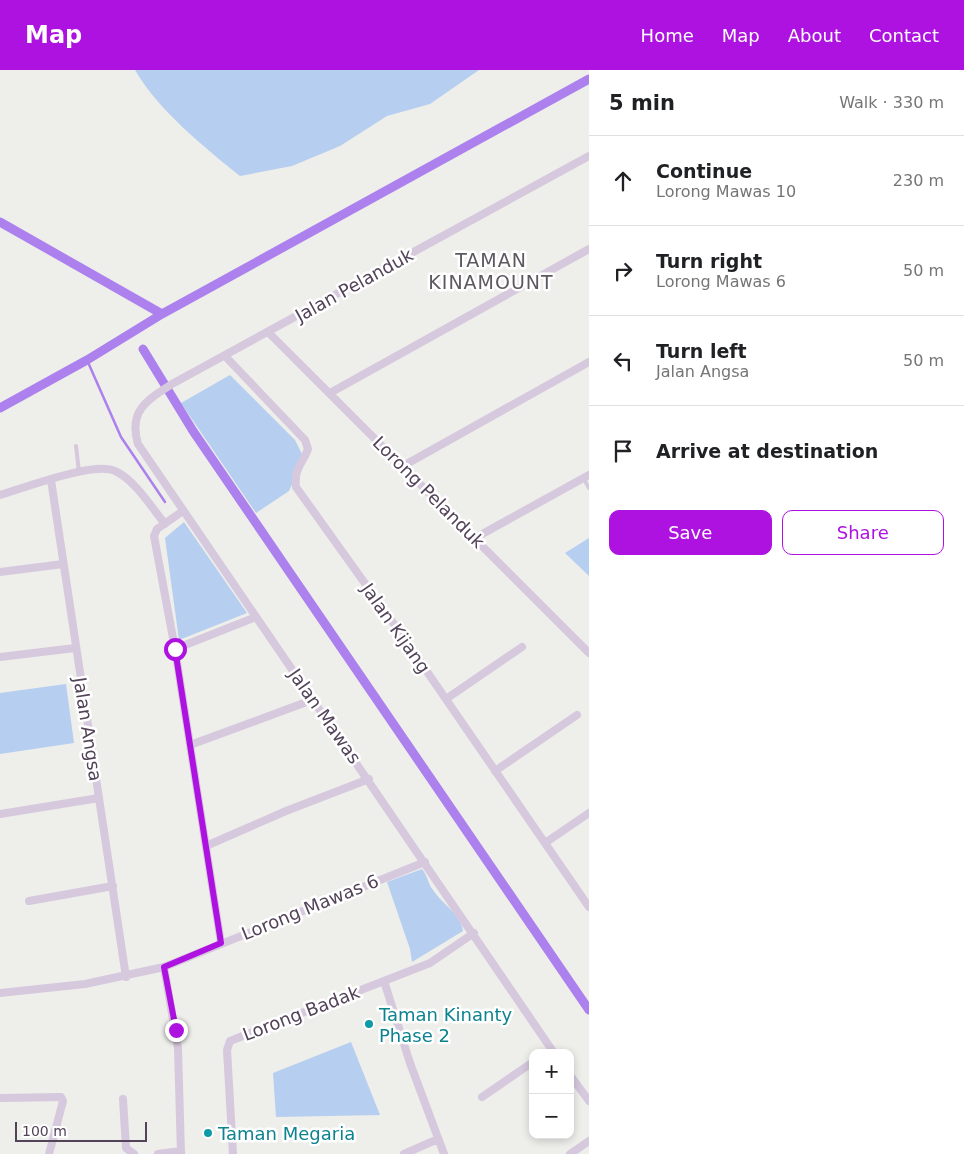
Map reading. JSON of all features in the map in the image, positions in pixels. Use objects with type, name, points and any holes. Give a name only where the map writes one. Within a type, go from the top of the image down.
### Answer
[{"type":"street","name":"Jalan Pelanduk","points":[[172,384],[589,156]]},
{"type":"street","points":[[330,392],[589,249]]},
{"type":"street","name":"Lorong Pelanduk","points":[[268,332],[589,652]]},
{"type":"street","name":"Jalan Kijang","points":[[225,356],[305,440],[308,449],[295,475],[296,487],[589,907]]},
{"type":"street","points":[[403,466],[589,362]]},
{"type":"street","name":"Jalan Mawas","points":[[172,384],[148,399],[142,406],[136,421],[138,444],[312,700],[369,779],[474,933],[550,1049]]},
{"type":"street","points":[[0,495],[79,472],[103,468],[114,470],[123,475],[165,524]]},
{"type":"street","points":[[475,538],[586,477]]},
{"type":"street","name":"Jalan Angsa","points":[[51,480],[126,977]]},
{"type":"street","points":[[183,512],[157,529],[154,536],[175,649],[221,943]]},
{"type":"street","points":[[0,572],[63,564]]},
{"type":"street","points":[[175,649],[256,617]]},
{"type":"street","points":[[446,700],[522,647]]},
{"type":"street","points":[[0,658],[75,648]]},
{"type":"street","points":[[190,745],[312,700]]},
{"type":"street","points":[[495,771],[577,715]]},
{"type":"street","points":[[206,846],[286,811],[369,779]]},
{"type":"street","points":[[0,814],[99,798]]},
{"type":"street","points":[[545,843],[589,813]]},
{"type":"street","name":"Lorong Mawas 6","points":[[0,993],[55,989],[126,977],[164,967],[425,862]]},
{"type":"street","points":[[29,901],[113,886]]},
{"type":"street","name":"Lorong Badak","points":[[233,1154],[227,1044],[230,1041],[430,963],[474,933]]},
{"type":"street","points":[[158,1154],[181,1152],[178,1048],[164,967]]},
{"type":"street","points":[[384,981],[410,1063],[444,1154]]},
{"type":"street","points":[[482,1096],[529,1065]]},
{"type":"street","points":[[574,1080],[589,1101]]},
{"type":"street","points":[[0,1098],[61,1097],[62,1101],[49,1154]]},
{"type":"street","points":[[122,1099],[126,1148],[134,1154]]},
{"type":"street","points":[[406,1154],[438,1139]]},
{"type":"street","points":[[570,1154],[589,1141]]},
{"type":"lane","points":[[76,446],[79,472]]},
{"type":"lane","points":[[586,477],[589,488]]},
{"type":"shaded area","points":[[135,70],[479,70],[430,104],[387,116],[340,146],[292,166],[240,176],[197,140],[169,113],[156,99]]},
{"type":"shaded area","points":[[230,375],[295,440],[304,458],[289,491],[256,513],[181,403]]},
{"type":"shaded area","points":[[184,522],[247,613],[179,640],[165,538]]},
{"type":"shaded area","points":[[589,538],[589,576],[565,553]]},
{"type":"shaded area","points":[[66,684],[74,743],[0,754],[0,693]]},
{"type":"shaded area","points":[[422,869],[433,890],[459,919],[463,931],[412,962],[410,949],[387,882]]},
{"type":"shaded area","points":[[351,1042],[380,1115],[276,1117],[273,1073]]},
{"type":"waterway","points":[[0,408],[87,360],[162,314],[589,79]]},
{"type":"waterway","points":[[0,222],[162,314]]},
{"type":"waterway","points":[[143,349],[193,431],[589,1010]]},
{"type":"waterway","points":[[87,360],[121,437],[165,502]]},
{"type":"place","name":"Taman Kinanty Phase 2","points":[[369,1024]]},
{"type":"place","name":"Taman Megaria","points":[[208,1133]]},
{"type":"district","name":"TAMAN KINAMOUNT","points":[[491,271]]},
{"type":"route","points":[[175,649],[221,943],[164,967],[176,1030]]}]
